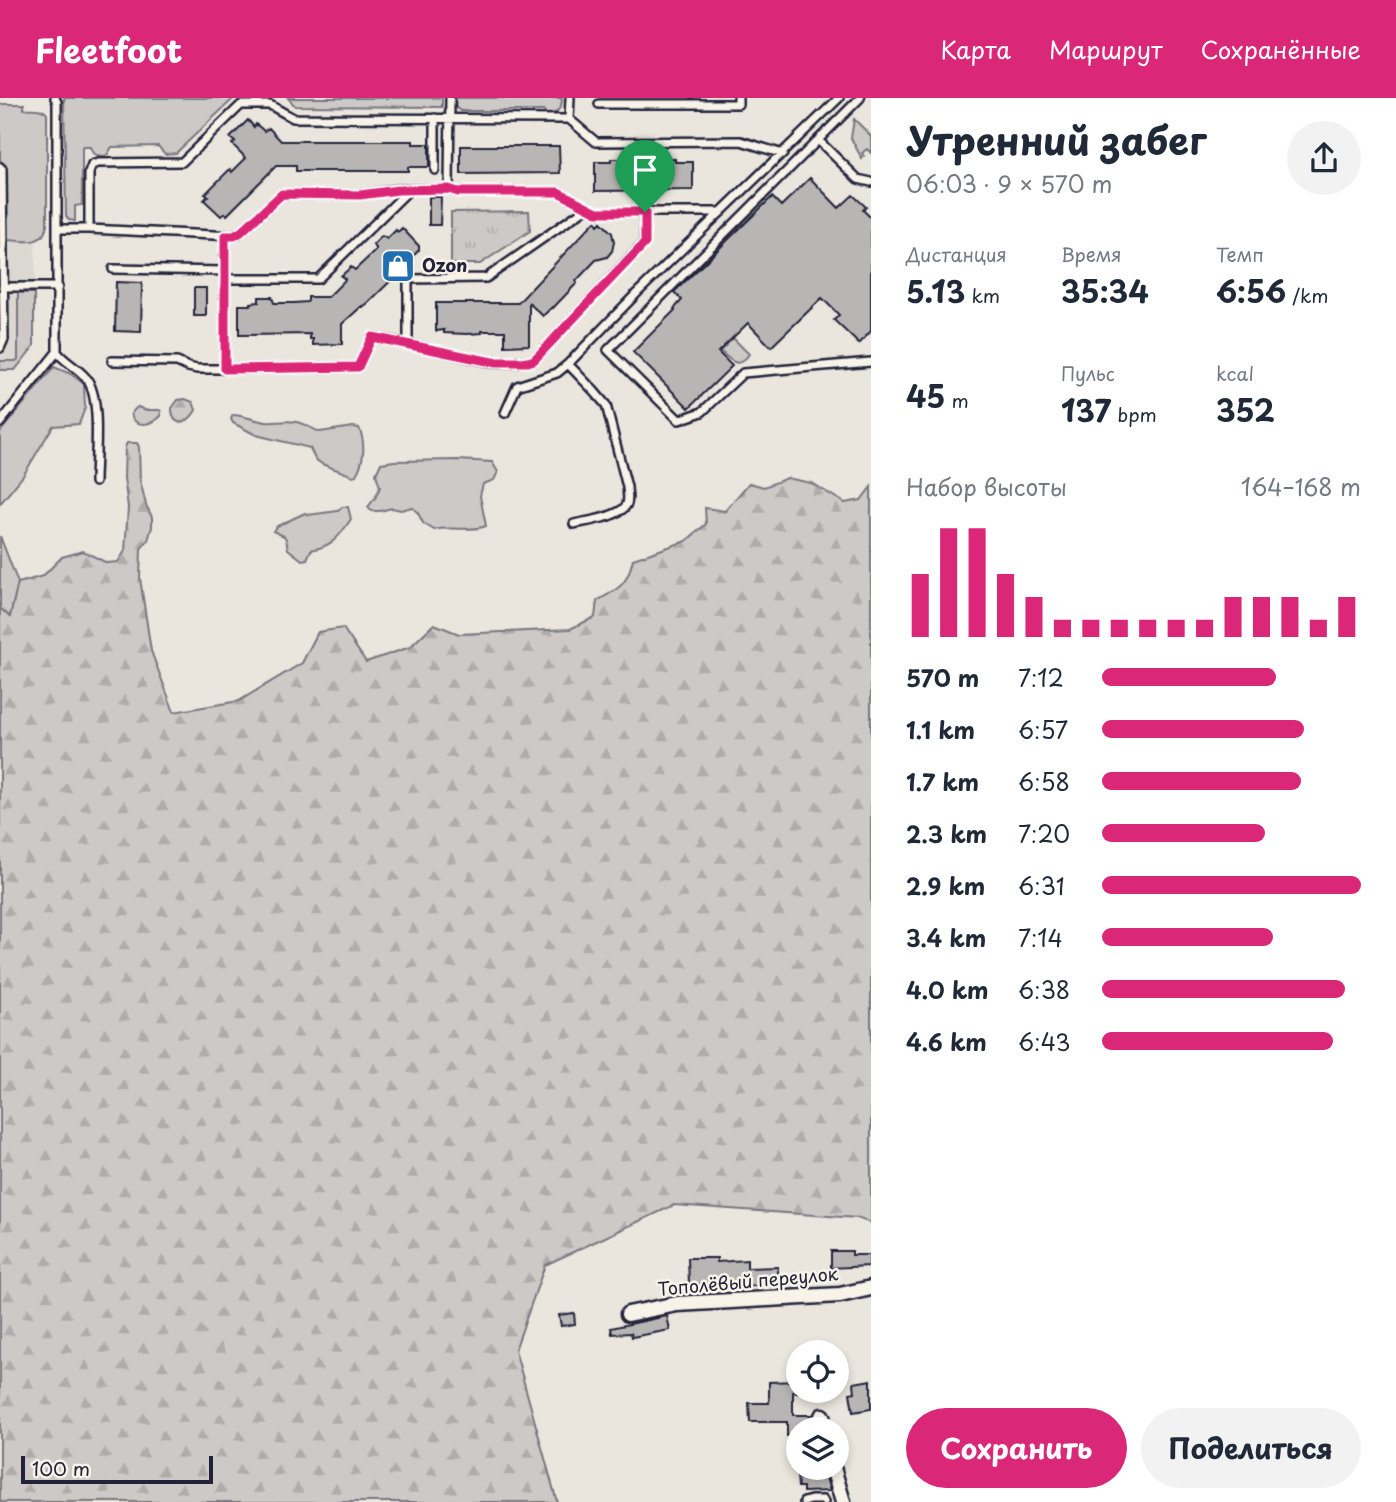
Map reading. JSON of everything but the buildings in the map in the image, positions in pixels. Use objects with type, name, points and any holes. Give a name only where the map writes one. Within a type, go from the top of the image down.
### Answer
[{"type":"street","name":"Тополёвый переулок","points":[[628,1314],[677,1304],[840,1295],[871,1288]]},
{"type":"street","points":[[837,1480],[843,1502]]},
{"type":"lane","points":[[0,423],[57,352],[55,98]]},
{"type":"lane","points":[[449,189],[450,98]]},
{"type":"lane","points":[[569,119],[570,98]]},
{"type":"lane","points":[[599,104],[738,104],[738,98]]},
{"type":"lane","points":[[505,413],[517,386],[557,373],[568,364],[637,293],[839,98]]},
{"type":"lane","points":[[860,98],[608,350],[678,420],[702,412],[743,373],[871,362]]},
{"type":"lane","points":[[89,229],[89,173],[92,166],[98,163],[182,162],[241,105],[270,105],[293,118],[569,119],[596,142],[741,141],[783,154]]},
{"type":"lane","points":[[435,118],[435,170]]},
{"type":"lane","points":[[818,139],[858,179],[871,182]]},
{"type":"lane","points":[[0,167],[4,339],[0,348]]},
{"type":"lane","points":[[58,229],[234,236],[282,194],[360,195],[410,190],[558,192],[597,212],[721,212]]},
{"type":"lane","points":[[113,269],[318,279],[410,190]]},
{"type":"lane","points":[[408,344],[408,279],[486,278],[588,207]]},
{"type":"lane","points":[[112,361],[177,362],[197,369],[358,367],[372,337],[492,362],[528,362],[534,360],[645,243],[645,212]]},
{"type":"lane","points":[[225,236],[225,369]]},
{"type":"lane","points":[[3,287],[58,287]]},
{"type":"lane","points":[[57,352],[86,377],[93,391],[96,405],[95,482]]},
{"type":"lane","points":[[568,364],[606,405],[627,486],[628,500],[625,507],[617,513],[574,524]]},
{"type":"lane","points":[[804,1502],[824,1502]]},
{"type":"shaded area","points":[[0,114],[36,114],[35,346],[16,371],[0,371]]},
{"type":"green space","points":[[64,98],[234,98],[176,153],[165,154],[158,146],[112,147],[107,155],[101,157],[94,154],[90,147],[82,147],[82,205],[75,206],[75,221],[66,216]]},
{"type":"green space","points":[[288,98],[442,98],[442,107],[295,106]]},
{"type":"green space","points":[[455,98],[562,98],[558,110],[547,115],[544,111],[461,111],[456,108]]},
{"type":"green space","points":[[0,104],[24,104],[24,109],[40,109],[47,114],[47,225],[45,232],[37,240],[6,240],[4,164],[0,160]]},
{"type":"green space","points":[[854,119],[871,136],[871,153],[867,149],[862,153],[862,159],[851,138]]},
{"type":"green space","points":[[529,211],[530,231],[480,264],[451,264],[451,212]]},
{"type":"green space","points":[[18,293],[34,293],[34,346],[15,370],[0,370],[0,361],[18,359]]},
{"type":"green space","points":[[733,338],[749,354],[738,363],[731,361],[720,351]]},
{"type":"green space","points":[[54,367],[71,374],[84,384],[85,408],[79,424],[53,426],[23,476],[0,504],[0,432]]},
{"type":"green space","points":[[178,400],[193,402],[196,410],[189,419],[177,422],[172,408]]},
{"type":"green space","points":[[138,407],[159,410],[161,416],[153,422],[140,424],[131,414]]},
{"type":"green space","points":[[233,415],[266,422],[296,422],[320,432],[359,428],[363,446],[359,470],[353,476],[322,464],[315,459],[310,448],[256,435],[233,423]]},
{"type":"green space","points":[[127,443],[137,443],[139,447],[140,480],[152,517],[148,540],[141,549],[140,578],[151,651],[174,712],[239,701],[302,663],[318,632],[343,628],[366,662],[410,647],[434,624],[459,634],[570,629],[595,617],[597,601],[625,581],[633,559],[686,541],[706,524],[705,508],[725,511],[749,483],[764,487],[787,478],[811,483],[845,503],[861,500],[871,487],[871,1223],[857,1218],[674,1205],[545,1265],[515,1350],[557,1502],[0,1502],[0,608],[10,617],[18,583],[43,576],[62,557],[83,551],[107,563],[118,562],[125,551],[128,507],[124,478]]},
{"type":"green space","points":[[459,460],[492,462],[498,472],[494,480],[483,484],[480,496],[486,526],[475,529],[434,530],[423,523],[412,507],[371,511],[368,507],[380,487],[376,474],[381,463]]},
{"type":"green space","points":[[342,507],[348,507],[351,519],[347,525],[330,543],[311,550],[307,559],[302,560],[288,549],[284,536],[273,531],[277,526],[305,513],[308,515],[338,511]]},
{"type":"green space","points":[[0,536],[18,583],[10,617],[0,608]]},
{"type":"place","name":"Ozon","points":[[398,266]]},
{"type":"route","points":[[449,189],[458,192],[558,192],[597,212],[645,212],[645,243],[534,360],[492,362],[372,337],[358,367],[225,369],[225,236],[234,236],[241,232],[282,194],[360,195],[398,190],[449,189]]}]
